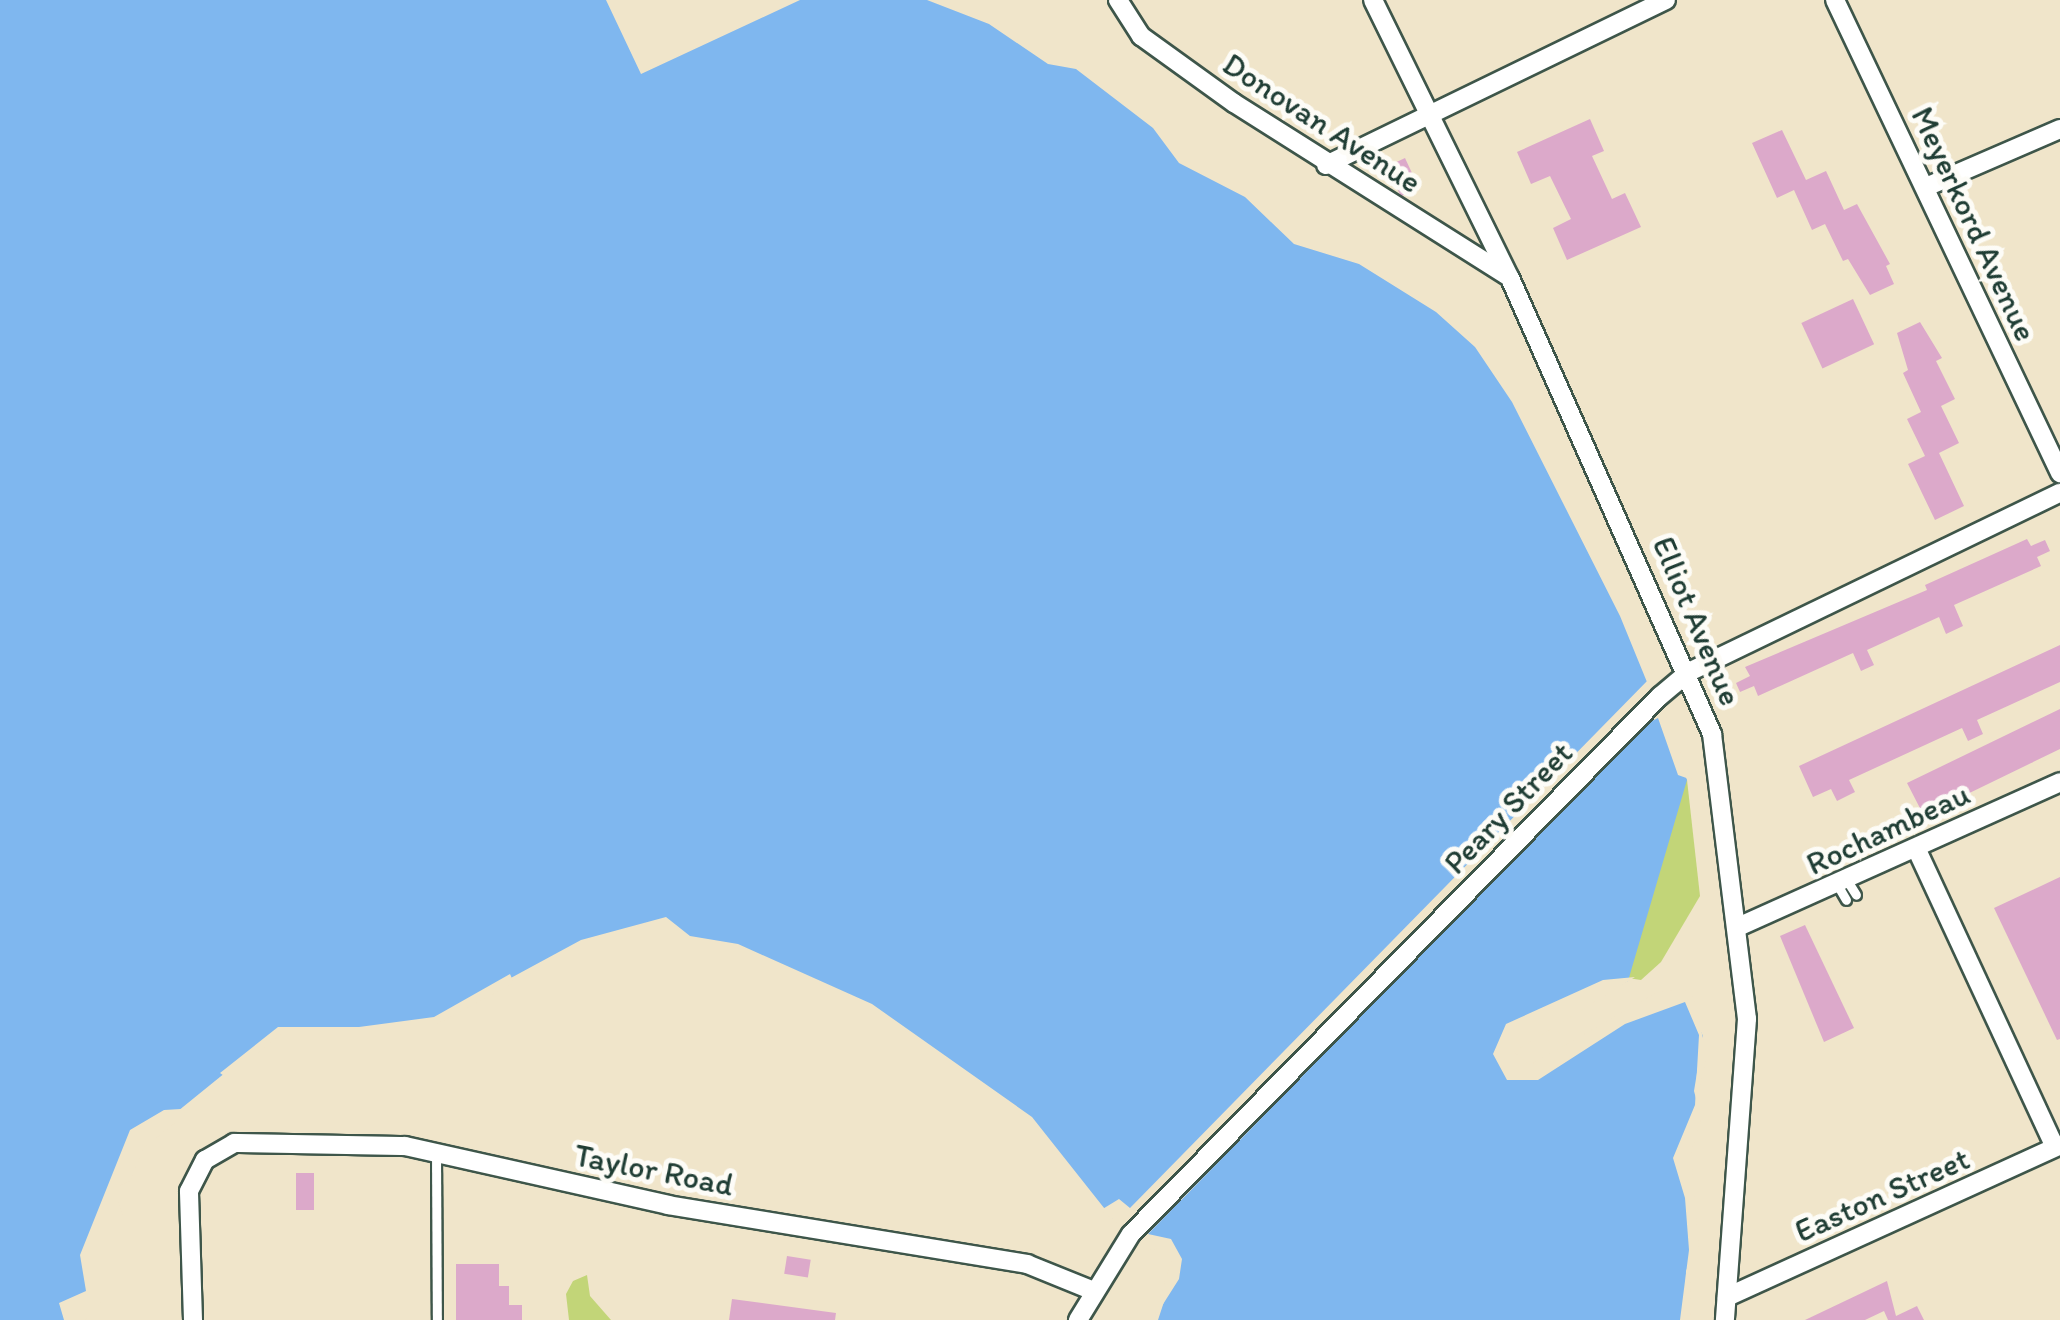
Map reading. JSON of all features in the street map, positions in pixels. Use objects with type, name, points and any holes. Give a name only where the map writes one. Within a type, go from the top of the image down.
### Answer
[{"type":"street","name":"Donovan Avenue","points":[[1118,0],[1141,36],[1326,165],[1510,278]]},
{"type":"street","name":"Elliot Avenue","points":[[1374,0],[1510,278],[1689,672],[1712,734],[1740,926],[1747,1019],[1725,1320]]},
{"type":"street","points":[[1326,165],[1426,112],[1666,0]]},
{"type":"street","name":"Meyerkord Avenue","points":[[1836,0],[2060,473]]},
{"type":"street","points":[[1926,187],[2060,129]]},
{"type":"street","name":"Peary Street","points":[[1078,1320],[1091,1290],[1131,1234],[1660,696],[1689,672],[2060,493]]},
{"type":"street","name":"Rochambeau","points":[[1740,926],[1847,891],[1888,871],[1917,850],[2060,782]]},
{"type":"street","points":[[1917,850],[2057,1146]]},
{"type":"street","name":"Taylor Road","points":[[193,1320],[189,1191],[205,1160],[234,1143],[387,1144],[668,1205],[1027,1264],[1091,1290]]},
{"type":"street","name":"Easton Street","points":[[1727,1298],[2057,1146]]},
{"type":"lane","points":[[436,1154],[437,1320]]},
{"type":"green space","points":[[1669,755],[1687,780],[1700,896],[1661,962],[1641,980],[1621,977]]},
{"type":"green space","points":[[587,1275],[590,1296],[611,1320],[569,1320],[566,1294],[573,1281]]},
{"type":"water","points":[[0,0],[606,0],[641,74],[800,0],[927,0],[989,24],[1048,64],[1076,69],[1153,128],[1179,163],[1245,197],[1294,244],[1359,264],[1436,312],[1475,347],[1512,402],[1620,616],[1687,780],[1628,981],[1523,1037],[1509,1052],[1523,1069],[1684,994],[1703,1036],[1694,1091],[1699,1110],[1686,1151],[1695,1251],[1686,1271],[1685,1320],[1158,1320],[1178,1259],[1172,1248],[1112,1218],[1032,1117],[872,1004],[738,944],[690,936],[666,917],[581,940],[433,1020],[398,1029],[279,1029],[141,1141],[117,1181],[80,1320],[0,1320]]},
{"type":"pier","points":[[1650,678],[1692,780],[1678,775],[1658,718],[1648,723],[1148,1234],[1171,1239],[1182,1259],[1179,1279],[1153,1320],[1172,1259],[1161,1248],[1144,1251],[1142,1242],[1101,1210],[1119,1199],[1130,1208]]},
{"type":"pier","points":[[510,974],[514,983],[435,1025],[399,1034],[281,1034],[227,1078],[220,1073],[278,1027],[359,1027],[434,1017]]},
{"type":"pier","points":[[1635,977],[1514,1052],[1530,1065],[1658,992],[1684,989],[1694,998],[1707,1056],[1699,1091],[1704,1111],[1691,1152],[1699,1251],[1691,1272],[1690,1320],[1680,1320],[1689,1250],[1685,1198],[1673,1158],[1695,1105],[1699,1035],[1685,1002],[1625,1024],[1538,1080],[1507,1080],[1493,1054],[1506,1024],[1603,980]]},
{"type":"pier","points":[[181,1109],[187,1114],[144,1147],[130,1181],[121,1185],[117,1199],[123,1217],[102,1301],[85,1320],[64,1320],[59,1303],[86,1291],[80,1255],[130,1130],[164,1110]]},
{"type":"building","points":[[1590,119],[1604,151],[1592,156],[1612,199],[1625,193],[1641,227],[1567,260],[1553,228],[1571,219],[1550,176],[1531,184],[1517,152]]},
{"type":"building","points":[[1782,130],[1806,180],[1826,171],[1844,210],[1857,204],[1890,264],[1886,266],[1894,284],[1870,295],[1848,259],[1843,261],[1825,224],[1812,230],[1794,190],[1777,198],[1752,143]]},
{"type":"building","points":[[1405,158],[1419,188],[1401,196],[1387,166]]},
{"type":"building","points":[[1853,299],[1874,344],[1822,368],[1801,323]]},
{"type":"building","points":[[1920,322],[1942,358],[1936,361],[1955,399],[1941,406],[1959,443],[1939,453],[1964,506],[1935,520],[1908,464],[1925,456],[1907,419],[1921,412],[1903,373],[1908,370],[1897,333]]},
{"type":"building","points":[[2027,539],[2031,546],[2045,540],[2050,551],[2037,557],[2041,566],[1954,605],[1963,626],[1946,634],[1939,617],[1867,650],[1874,665],[1861,671],[1853,653],[1758,696],[1754,686],[1740,692],[1736,683],[1750,676],[1745,667],[1927,590],[1925,585]]},
{"type":"building","points":[[2060,645],[2060,682],[1977,720],[1983,734],[1968,741],[1962,728],[1849,780],[1855,792],[1837,801],[1831,789],[1813,797],[1799,766]]},
{"type":"building","points":[[2060,709],[2060,749],[1953,801],[1958,811],[1946,817],[1940,806],[1923,814],[1907,783]]},
{"type":"building","points":[[2060,877],[2060,1039],[2057,1040],[1994,908]]},
{"type":"building","points":[[1805,925],[1854,1028],[1824,1042],[1780,936]]},
{"type":"building","points":[[296,1173],[314,1173],[314,1210],[296,1210]]},
{"type":"building","points":[[787,1256],[811,1260],[808,1278],[784,1274]]},
{"type":"building","points":[[456,1264],[499,1264],[499,1286],[509,1286],[509,1305],[522,1305],[522,1320],[456,1320]]},
{"type":"building","points":[[1887,1281],[1896,1316],[1917,1306],[1924,1320],[1888,1320],[1884,1311],[1865,1320],[1805,1320]]},
{"type":"building","points":[[732,1299],[836,1313],[835,1320],[729,1320]]}]
